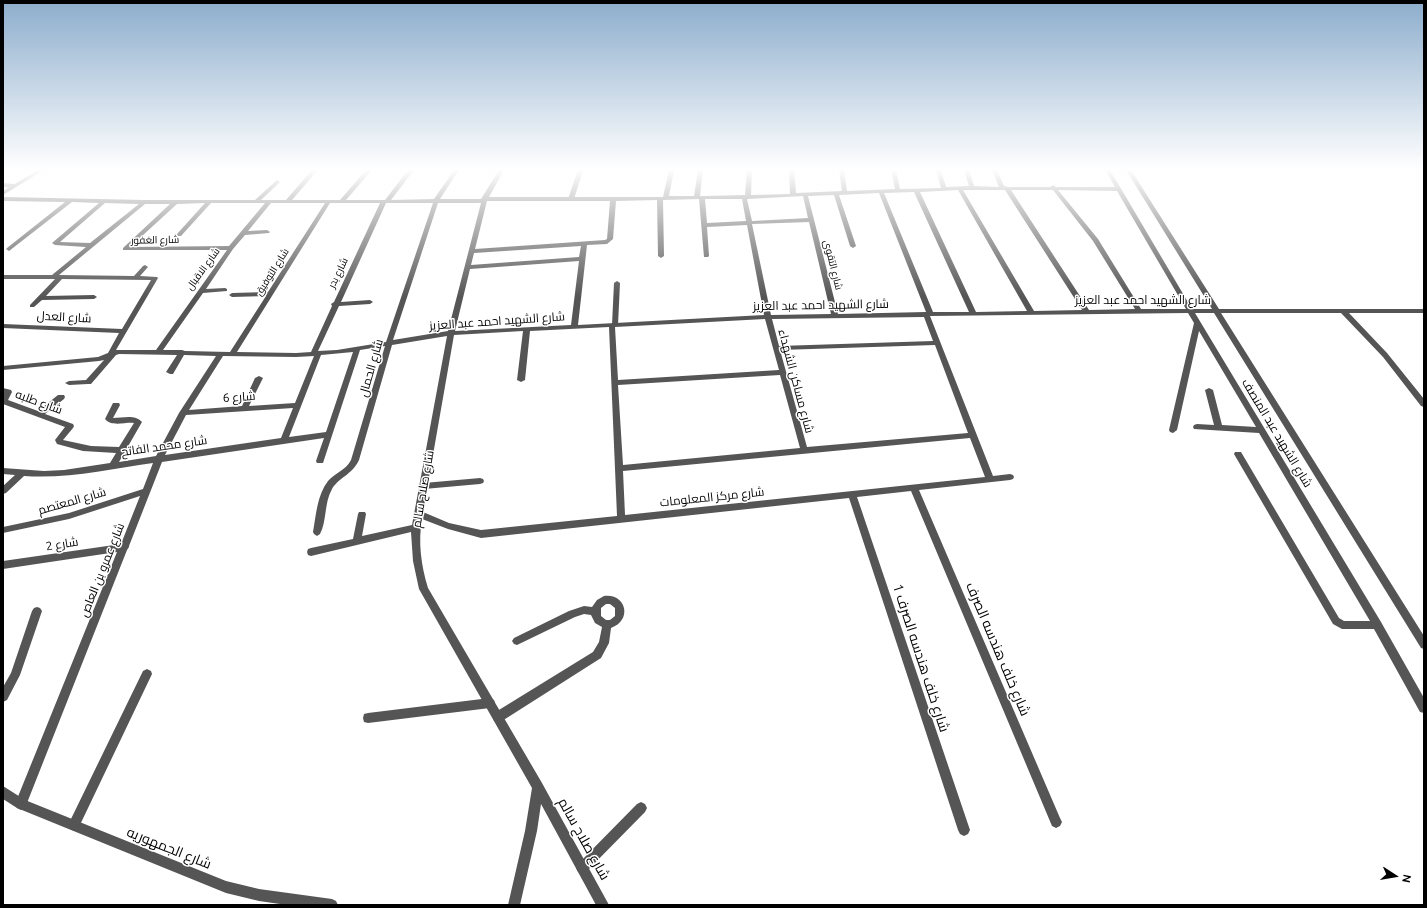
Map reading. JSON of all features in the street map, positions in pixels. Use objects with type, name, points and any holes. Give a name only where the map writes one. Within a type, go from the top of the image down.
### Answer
[{"type":"street","points":[[9,249],[55,212]]},
{"type":"street","points":[[91,212],[55,243],[91,245]]},
{"type":"street","points":[[32,306],[58,277],[91,245],[104,237],[132,212]]},
{"type":"street","name":"شارع الغفور","points":[[164,212],[125,249],[231,248]]},
{"type":"street","points":[[180,235],[200,212]]},
{"type":"street","name":"شارع الاقبال","points":[[158,352],[231,248],[260,212]]},
{"type":"street","name":"شارع التوفيق","points":[[233,353],[322,212]]},
{"type":"street","name":"شارع بدر","points":[[284,440],[334,304],[380,212]]},
{"type":"street","name":"شارع الحمال","points":[[317,532],[327,490],[337,479],[350,470],[355,460],[389,343],[432,212]]},
{"type":"street","name":"شارع صلاح سالم","points":[[481,212],[451,333],[419,514],[415,552],[418,571],[424,589],[538,787],[603,905]]},
{"type":"street","points":[[471,251],[605,243],[609,240],[612,212]]},
{"type":"street","points":[[661,256],[663,212]]},
{"type":"street","points":[[702,212],[706,256]]},
{"type":"street","name":"شارع مساكن الشهداء","points":[[748,212],[768,317],[804,450]]},
{"type":"street","name":"شارع التقوى","points":[[809,212],[835,316]]},
{"type":"street","points":[[842,212],[854,246]]},
{"type":"street","points":[[889,212],[928,314],[937,343],[990,479]]},
{"type":"street","points":[[926,212],[972,313]]},
{"type":"street","points":[[973,212],[1030,312]]},
{"type":"street","points":[[1021,212],[1086,311]]},
{"type":"street","points":[[1074,212],[1096,240],[1139,311]]},
{"type":"street","name":"شارع الشهيد عبد المنصف","points":[[1133,212],[1378,625],[1424,708]]},
{"type":"street","name":"شارع الشهيد عبد المنصف","points":[[1156,212],[1424,645]]},
{"type":"street","points":[[704,225],[811,220]]},
{"type":"street","points":[[243,233],[267,232]]},
{"type":"street","points":[[574,327],[584,244]]},
{"type":"street","points":[[467,267],[583,260]]},
{"type":"street","points":[[136,277],[145,267]]},
{"type":"street","points":[[3,277],[155,278],[113,352],[88,382],[69,383]]},
{"type":"street","points":[[617,283],[613,325],[622,519]]},
{"type":"street","points":[[200,291],[226,290]]},
{"type":"street","points":[[232,295],[270,294]]},
{"type":"street","points":[[40,298],[94,298]]},
{"type":"street","points":[[334,304],[370,302]]},
{"type":"street","name":"شارع الشهيد احمد عبد العزيز","points":[[3,368],[99,359],[113,352],[315,354],[357,349],[451,333],[768,317],[1190,310],[1424,311]]},
{"type":"street","points":[[1342,310],[1384,355],[1424,404]]},
{"type":"street","points":[[1173,430],[1197,322]]},
{"type":"street","name":"شارع العدل","points":[[3,326],[124,331]]},
{"type":"street","points":[[521,380],[527,329]]},
{"type":"street","points":[[776,348],[937,343]]},
{"type":"street","points":[[320,461],[357,349]]},
{"type":"street","points":[[170,372],[182,352]]},
{"type":"street","name":"شارع عمرو بن العاص","points":[[21,804],[159,459],[183,413],[221,353]]},
{"type":"street","points":[[615,383],[783,372]]},
{"type":"street","points":[[244,409],[259,378]]},
{"type":"street","name":"شارع طلبه","points":[[3,390],[8,392],[4,399],[5,402],[70,426],[59,440],[60,442],[84,449],[98,451],[122,450]]},
{"type":"street","points":[[1209,390],[1219,428]]},
{"type":"street","points":[[39,415],[61,397]]},
{"type":"street","points":[[113,466],[138,422],[135,420],[115,422],[110,420],[109,419],[116,405]]},
{"type":"street","name":"شارع 6","points":[[183,413],[297,405]]},
{"type":"street","points":[[1197,427],[1261,430]]},
{"type":"street","name":"شارع محمد الفاتح","points":[[3,471],[21,474],[51,474],[329,434]]},
{"type":"street","points":[[619,468],[972,434]]},
{"type":"street","points":[[1238,454],[1336,621],[1345,625],[1378,625]]},
{"type":"street","points":[[3,491],[21,474]]},
{"type":"street","name":"شارع مركز المعلومات","points":[[419,514],[448,526],[481,534],[1010,477]]},
{"type":"street","points":[[424,486],[480,481]]},
{"type":"street","name":"شارع خلف هندسه الصرف","points":[[914,488],[1056,822]]},
{"type":"street","name":"شارع المعتصم","points":[[3,530],[70,516],[146,491]]},
{"type":"street","name":"شارع خلف هندسه الصرف 1","points":[[852,494],[964,830]]},
{"type":"street","points":[[357,541],[362,514]]},
{"type":"street","points":[[311,552],[417,526]]},
{"type":"street","name":"شارع 2","points":[[3,566],[125,547]]},
{"type":"street","points":[[606,601],[616,602],[620,606],[621,615],[618,620],[607,624],[601,623],[596,618],[595,612],[600,604],[606,601]]},
{"type":"street","points":[[517,641],[572,614],[584,610],[595,612]]},
{"type":"street","points":[[3,697],[15,675],[37,611]]},
{"type":"street","points":[[498,717],[597,655],[604,643],[607,624]]},
{"type":"street","points":[[74,825],[147,674]]},
{"type":"street","points":[[368,718],[490,703]]},
{"type":"street","points":[[514,905],[530,838],[538,787]]},
{"type":"street","name":"شارع الجمهوريه","points":[[3,792],[21,804],[226,887],[259,895],[332,905]]},
{"type":"street","points":[[582,868],[641,808]]}]
